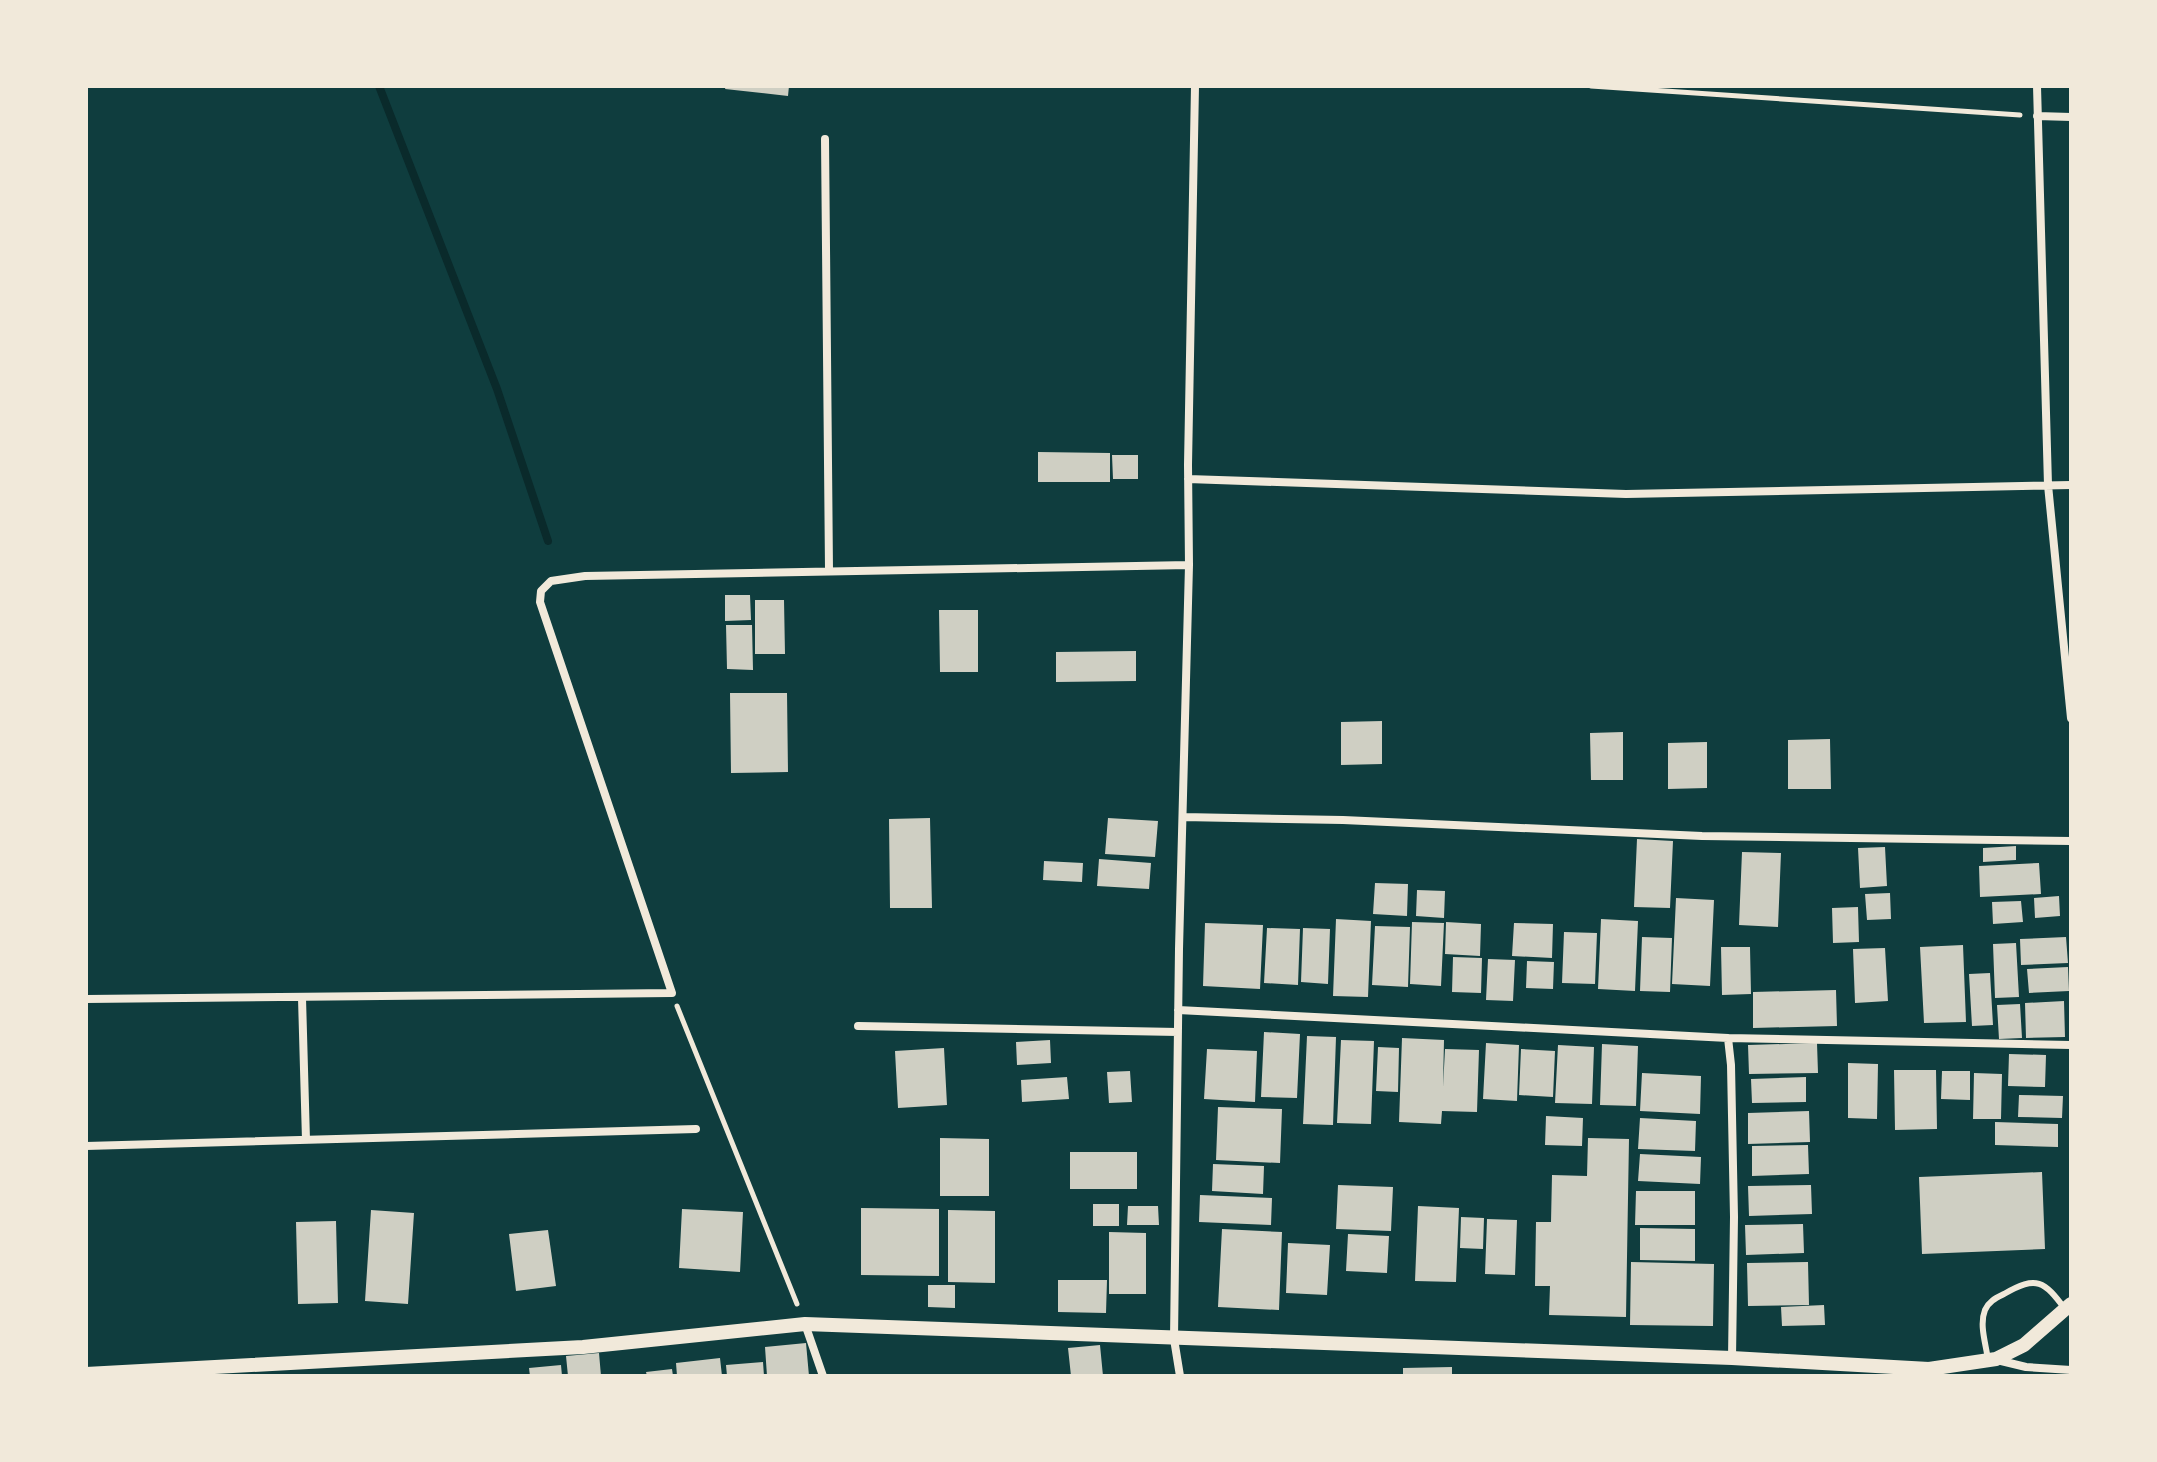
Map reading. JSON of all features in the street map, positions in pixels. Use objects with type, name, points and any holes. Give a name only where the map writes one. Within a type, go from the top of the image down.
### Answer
[{"type":"street","points":[[1180,1376],[1174,1339],[1195,86]]},
{"type":"street","points":[[2037,86],[2048,485],[2071,718]]},
{"type":"street","points":[[2037,116],[2071,117]]},
{"type":"street","points":[[825,139],[829,570]]},
{"type":"street","points":[[1188,479],[1626,494],[2071,485]]},
{"type":"street","points":[[86,999],[672,993],[543,610],[541,591],[551,581],[585,576],[1189,565]]},
{"type":"street","points":[[1183,817],[1343,820],[1702,836],[2071,841]]},
{"type":"street","points":[[302,998],[306,1140]]},
{"type":"street","points":[[1178,1010],[1728,1038],[2071,1045]]},
{"type":"street","points":[[858,1026],[1178,1032]]},
{"type":"street","points":[[1728,1038],[1734,1217],[1732,1358]]},
{"type":"street","points":[[86,1146],[696,1129]]},
{"type":"street","points":[[86,1374],[583,1347],[805,1324],[1732,1358],[1929,1369],[1992,1360],[2024,1345],[2068,1307]]},
{"type":"street","points":[[805,1324],[823,1376]]},
{"type":"street","points":[[1992,1360],[2026,1367],[2071,1370]]},
{"type":"lane","points":[[1992,1360],[1982,1325],[1985,1309],[1993,1300],[2021,1284],[2035,1282],[2049,1287],[2068,1307]]},
{"type":"path","points":[[1591,86],[2037,116]]},
{"type":"path","points":[[672,993],[805,1324]]},
{"type":"building","points":[[726,86],[789,86],[788,96],[725,89]]},
{"type":"building","points":[[1038,452],[1110,453],[1110,482],[1038,482]]},
{"type":"building","points":[[1112,455],[1138,455],[1138,479],[1113,479]]},
{"type":"building","points":[[725,595],[750,595],[751,620],[725,621]]},
{"type":"building","points":[[755,600],[784,600],[785,654],[755,654]]},
{"type":"building","points":[[939,610],[978,610],[978,672],[940,672]]},
{"type":"building","points":[[726,625],[752,625],[753,670],[727,669]]},
{"type":"building","points":[[1136,651],[1136,681],[1056,682],[1056,652]]},
{"type":"building","points":[[730,693],[787,693],[788,772],[731,773]]},
{"type":"building","points":[[1382,721],[1382,764],[1341,765],[1341,722]]},
{"type":"building","points":[[1623,732],[1623,780],[1591,780],[1590,733]]},
{"type":"building","points":[[1830,739],[1831,789],[1788,789],[1788,740]]},
{"type":"building","points":[[1707,742],[1707,788],[1668,789],[1668,743]]},
{"type":"building","points":[[930,818],[932,908],[890,908],[889,819]]},
{"type":"building","points":[[1108,818],[1158,821],[1155,857],[1105,854]]},
{"type":"building","points":[[1637,839],[1673,841],[1670,908],[1634,907]]},
{"type":"building","points":[[2016,846],[2016,860],[1983,862],[1983,848]]},
{"type":"building","points":[[1885,847],[1887,886],[1860,888],[1858,848]]},
{"type":"building","points":[[1742,852],[1781,853],[1778,927],[1739,925]]},
{"type":"building","points":[[1099,859],[1151,863],[1149,889],[1097,886]]},
{"type":"building","points":[[1044,861],[1083,863],[1082,882],[1043,880]]},
{"type":"building","points":[[2039,863],[2041,894],[1980,897],[1979,866]]},
{"type":"building","points":[[1375,883],[1408,884],[1407,916],[1373,914]]},
{"type":"building","points":[[1417,890],[1445,891],[1444,918],[1416,916]]},
{"type":"building","points":[[1890,893],[1891,919],[1867,920],[1865,894]]},
{"type":"building","points":[[2059,896],[2060,916],[2035,918],[2034,898]]},
{"type":"building","points":[[1676,898],[1714,900],[1710,986],[1672,984]]},
{"type":"building","points":[[2021,901],[2023,922],[1993,924],[1992,902]]},
{"type":"building","points":[[1858,907],[1859,942],[1833,943],[1832,908]]},
{"type":"building","points":[[1336,919],[1371,921],[1368,997],[1333,996]]},
{"type":"building","points":[[1601,919],[1638,921],[1635,991],[1598,989]]},
{"type":"building","points":[[1412,922],[1444,923],[1441,986],[1410,984]]},
{"type":"building","points":[[1446,922],[1481,924],[1480,956],[1445,954]]},
{"type":"building","points":[[1205,923],[1263,925],[1260,989],[1203,986]]},
{"type":"building","points":[[1514,923],[1553,924],[1552,958],[1512,956]]},
{"type":"building","points":[[1375,926],[1410,927],[1408,987],[1372,985]]},
{"type":"building","points":[[1267,928],[1300,929],[1298,985],[1264,983]]},
{"type":"building","points":[[1303,928],[1330,929],[1328,984],[1301,982]]},
{"type":"building","points":[[1564,932],[1597,933],[1595,984],[1562,983]]},
{"type":"building","points":[[1642,937],[1672,938],[1670,992],[1640,991]]},
{"type":"building","points":[[2066,937],[2068,963],[2021,965],[2020,939]]},
{"type":"building","points":[[2016,943],[2019,997],[1995,998],[1993,944]]},
{"type":"building","points":[[1963,945],[1966,1022],[1924,1023],[1920,947]]},
{"type":"building","points":[[1721,947],[1750,947],[1751,994],[1722,995]]},
{"type":"building","points":[[1885,948],[1888,1001],[1855,1003],[1853,949]]},
{"type":"building","points":[[1453,957],[1482,958],[1481,993],[1452,992]]},
{"type":"building","points":[[1488,959],[1515,960],[1513,1001],[1486,1000]]},
{"type":"building","points":[[1527,961],[1554,962],[1553,989],[1526,988]]},
{"type":"building","points":[[2068,967],[2069,991],[2029,993],[2027,969]]},
{"type":"building","points":[[1990,973],[1993,1025],[1972,1026],[1969,974]]},
{"type":"building","points":[[1836,990],[1837,1026],[1753,1028],[1753,992]]},
{"type":"building","points":[[2064,1001],[2065,1037],[2026,1038],[2025,1003]]},
{"type":"building","points":[[2020,1004],[2022,1038],[1999,1039],[1997,1005]]},
{"type":"building","points":[[1264,1032],[1300,1034],[1297,1098],[1261,1097]]},
{"type":"building","points":[[1307,1036],[1336,1037],[1333,1125],[1303,1124]]},
{"type":"building","points":[[1402,1038],[1444,1040],[1443,1087],[1445,1049],[1479,1050],[1477,1112],[1442,1111],[1441,1124],[1399,1122]]},
{"type":"building","points":[[1050,1040],[1051,1063],[1017,1065],[1016,1042]]},
{"type":"building","points":[[1341,1040],[1374,1041],[1371,1124],[1337,1123]]},
{"type":"building","points":[[1486,1043],[1519,1045],[1517,1101],[1483,1099]]},
{"type":"building","points":[[1817,1043],[1818,1073],[1749,1074],[1748,1045]]},
{"type":"building","points":[[1602,1044],[1638,1046],[1636,1106],[1600,1105]]},
{"type":"building","points":[[1558,1045],[1594,1047],[1592,1104],[1555,1103]]},
{"type":"building","points":[[1378,1047],[1399,1048],[1398,1092],[1376,1091]]},
{"type":"building","points":[[944,1048],[947,1105],[898,1108],[895,1051]]},
{"type":"building","points":[[1207,1049],[1257,1051],[1255,1102],[1204,1099]]},
{"type":"building","points":[[1521,1049],[1555,1051],[1553,1097],[1519,1095]]},
{"type":"building","points":[[2009,1054],[2046,1055],[2045,1087],[2008,1086]]},
{"type":"building","points":[[1848,1063],[1878,1064],[1877,1119],[1848,1118]]},
{"type":"building","points":[[1894,1070],[1936,1070],[1937,1129],[1895,1130]]},
{"type":"building","points":[[1130,1071],[1132,1102],[1109,1103],[1107,1072]]},
{"type":"building","points":[[1942,1071],[1970,1071],[1970,1100],[1941,1099]]},
{"type":"building","points":[[1642,1073],[1701,1076],[1700,1114],[1640,1111]]},
{"type":"building","points":[[1974,1073],[2002,1074],[2001,1119],[1973,1119]]},
{"type":"building","points":[[1067,1077],[1069,1099],[1022,1102],[1021,1080]]},
{"type":"building","points":[[1806,1077],[1806,1102],[1752,1103],[1751,1079]]},
{"type":"building","points":[[2019,1095],[2063,1096],[2062,1118],[2018,1117]]},
{"type":"building","points":[[1218,1107],[1282,1109],[1280,1163],[1216,1160]]},
{"type":"building","points":[[1809,1111],[1810,1142],[1748,1144],[1748,1113]]},
{"type":"building","points":[[1546,1116],[1583,1118],[1582,1146],[1545,1145]]},
{"type":"building","points":[[1640,1118],[1696,1121],[1695,1151],[1638,1149]]},
{"type":"building","points":[[1995,1122],[2058,1124],[2058,1147],[1995,1145]]},
{"type":"building","points":[[940,1138],[989,1139],[989,1196],[940,1196]]},
{"type":"building","points":[[1588,1138],[1629,1139],[1626,1317],[1549,1315],[1550,1286],[1535,1286],[1536,1222],[1551,1222],[1552,1175],[1587,1176]]},
{"type":"building","points":[[1808,1145],[1809,1174],[1752,1176],[1752,1146]]},
{"type":"building","points":[[1070,1152],[1137,1152],[1137,1189],[1070,1189]]},
{"type":"building","points":[[1640,1154],[1701,1157],[1700,1184],[1638,1181]]},
{"type":"building","points":[[1213,1164],[1264,1166],[1263,1194],[1212,1191]]},
{"type":"building","points":[[2042,1172],[2045,1249],[1922,1254],[1919,1177]]},
{"type":"building","points":[[1338,1185],[1393,1187],[1391,1231],[1336,1229]]},
{"type":"building","points":[[1811,1185],[1812,1214],[1749,1216],[1748,1186]]},
{"type":"building","points":[[1636,1191],[1695,1191],[1695,1225],[1635,1225]]},
{"type":"building","points":[[1200,1195],[1272,1198],[1271,1225],[1199,1222]]},
{"type":"building","points":[[1093,1204],[1119,1204],[1119,1226],[1093,1226]]},
{"type":"building","points":[[1128,1206],[1158,1206],[1159,1225],[1127,1225]]},
{"type":"building","points":[[1418,1206],[1459,1208],[1456,1282],[1415,1281]]},
{"type":"building","points":[[861,1208],[939,1209],[939,1276],[861,1275]]},
{"type":"building","points":[[682,1209],[743,1212],[740,1272],[679,1268]]},
{"type":"building","points":[[371,1210],[414,1213],[408,1304],[365,1301]]},
{"type":"building","points":[[948,1210],[995,1211],[995,1283],[948,1282]]},
{"type":"building","points":[[1461,1217],[1484,1218],[1483,1249],[1460,1248]]},
{"type":"building","points":[[1487,1219],[1517,1220],[1515,1275],[1485,1274]]},
{"type":"building","points":[[336,1221],[338,1303],[298,1304],[296,1222]]},
{"type":"building","points":[[1803,1224],[1804,1253],[1746,1255],[1745,1225]]},
{"type":"building","points":[[1640,1228],[1695,1229],[1695,1261],[1640,1260]]},
{"type":"building","points":[[1222,1229],[1282,1232],[1279,1310],[1218,1307]]},
{"type":"building","points":[[548,1230],[556,1286],[516,1291],[509,1234]]},
{"type":"building","points":[[1109,1232],[1146,1233],[1146,1294],[1109,1294]]},
{"type":"building","points":[[1348,1234],[1389,1236],[1387,1273],[1346,1271]]},
{"type":"building","points":[[1288,1243],[1330,1245],[1327,1295],[1286,1293]]},
{"type":"building","points":[[1631,1262],[1714,1264],[1713,1326],[1630,1325]]},
{"type":"building","points":[[1808,1262],[1809,1305],[1748,1306],[1747,1263]]},
{"type":"building","points":[[1058,1280],[1107,1280],[1106,1313],[1058,1312]]},
{"type":"building","points":[[928,1285],[955,1285],[955,1308],[928,1307]]},
{"type":"building","points":[[1824,1305],[1825,1325],[1782,1326],[1781,1307]]},
{"type":"building","points":[[806,1343],[809,1376],[767,1376],[765,1347]]},
{"type":"building","points":[[1100,1345],[1103,1376],[1071,1376],[1068,1348]]},
{"type":"building","points":[[599,1353],[601,1376],[568,1376],[566,1356]]},
{"type":"building","points":[[720,1358],[722,1376],[677,1376],[676,1363]]},
{"type":"building","points":[[763,1362],[764,1376],[727,1376],[726,1365]]},
{"type":"building","points":[[561,1365],[562,1376],[530,1376],[529,1368]]},
{"type":"building","points":[[1452,1367],[1452,1376],[1403,1376],[1403,1368]]},
{"type":"building","points":[[672,1369],[673,1376],[647,1376],[646,1372]]},
{"type":"waterway","points":[[379,86],[497,389],[548,541]]}]
